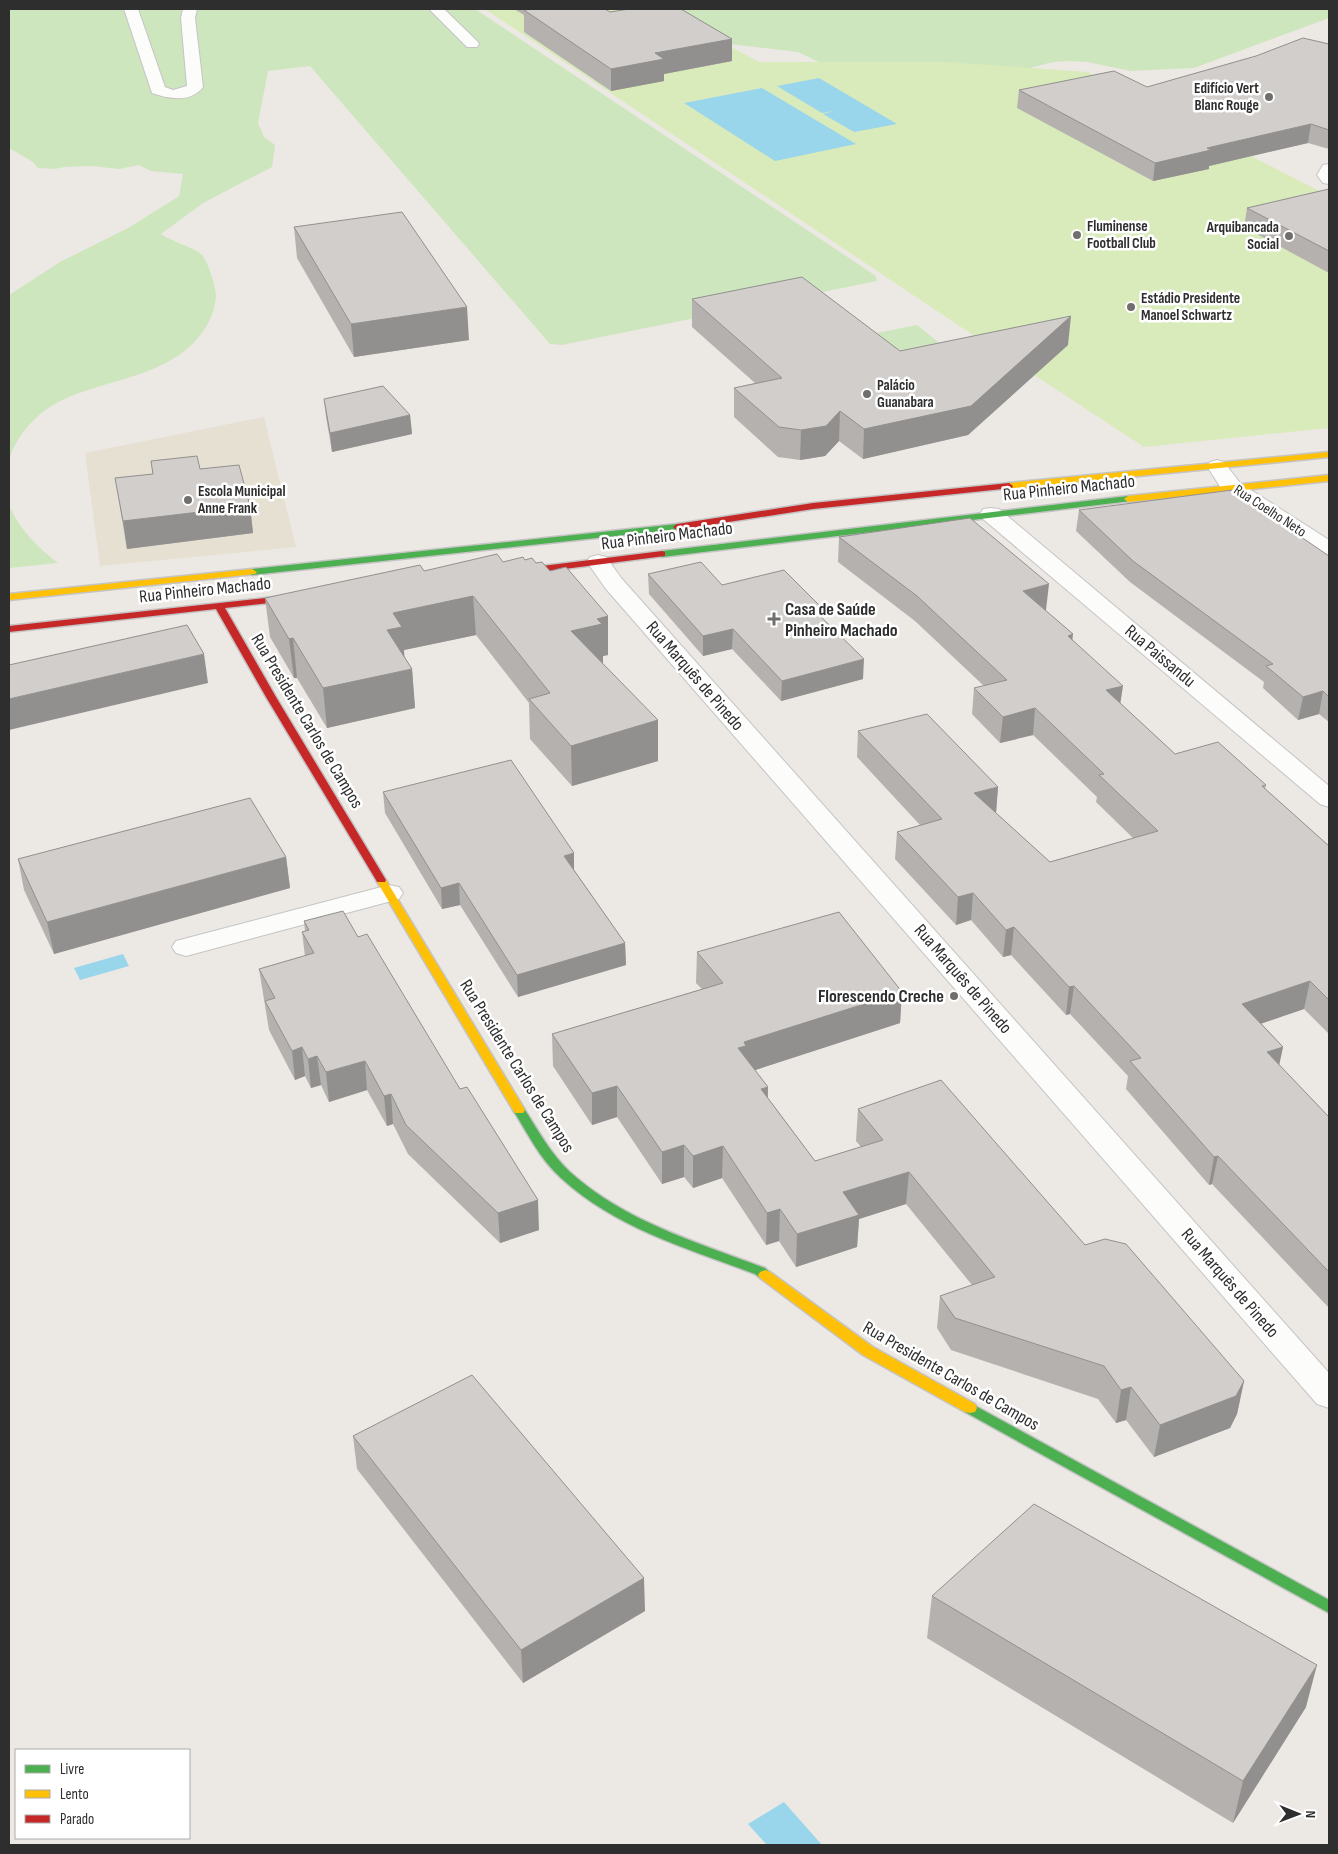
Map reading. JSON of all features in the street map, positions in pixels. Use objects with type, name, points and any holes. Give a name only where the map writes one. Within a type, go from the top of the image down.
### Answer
[{"type":"main road","name":"Rua Pinheiro Machado","points":[[9,597],[656,530],[813,506],[1329,454]]},
{"type":"main road","name":"Rua Pinheiro Machado","points":[[502,574],[992,514],[1329,478]]},
{"type":"main road","name":"Rua Pinheiro Machado","points":[[9,629],[317,595]]},
{"type":"main road","name":"Rua Presidente Carlos de Campos","points":[[219,606],[271,697],[545,1152],[569,1178],[599,1200],[650,1229],[760,1271],[868,1351],[1329,1607]]},
{"type":"street","points":[[131,9],[158,90],[165,94],[178,94],[191,92],[195,86],[188,18],[190,9]]},
{"type":"street","points":[[436,9],[472,44]]},
{"type":"street","name":"Rua Coelho Neto","points":[[1217,466],[1232,488],[1329,550]]},
{"type":"street","name":"Rua Paissandu","points":[[992,514],[1329,799]]},
{"type":"street","name":"Rua Marquês de Pinedo","points":[[598,562],[620,591],[1329,1395]]},
{"type":"street","points":[[186,947],[389,893]]},
{"type":"shaded area","name":"Escola Municipal Anne Frank","points":[[264,417],[296,547],[100,566],[85,453]]},
{"type":"green space","points":[[9,9],[475,9],[876,276],[877,281],[562,345],[550,344],[310,66],[268,71],[258,123],[264,137],[275,145],[272,167],[203,203],[161,234],[199,252],[207,263],[216,294],[213,311],[206,327],[192,344],[175,358],[156,368],[93,388],[53,405],[32,422],[20,436],[9,461],[9,295],[60,262],[130,227],[179,196],[183,174],[151,171],[139,165],[119,169],[91,166],[55,169],[38,168],[33,162],[9,148]]},
{"type":"green space","name":"Fluminense Football Club","points":[[485,9],[644,9],[671,15],[759,62],[947,62],[1088,72],[1329,196],[1329,428],[1144,447]]},
{"type":"green space","points":[[662,9],[1329,9],[1329,18],[1194,68],[1131,71],[1087,62],[1068,61],[1053,62],[983,80],[868,86],[798,52],[721,43]]},
{"type":"green space","points":[[917,325],[954,355],[914,363],[877,333]]},
{"type":"green space","points":[[9,505],[29,537],[58,563],[9,568]]},
{"type":"water","points":[[819,78],[897,124],[854,132],[823,114],[834,111],[822,113],[777,86]]},
{"type":"water","points":[[762,88],[856,144],[775,161],[684,103]]},
{"type":"water","points":[[123,954],[129,966],[80,980],[74,968]]},
{"type":"water","points":[[784,1802],[822,1845],[767,1845],[748,1824]]},
{"type":"building","points":[[605,9],[610,12],[629,9],[681,9],[732,39],[655,53],[664,59],[611,69],[524,10]]},
{"type":"building","points":[[1303,38],[1329,44],[1329,130],[1311,124],[1207,148],[1211,150],[1155,163],[1019,90],[1114,71],[1147,87],[1256,56]]},
{"type":"building","points":[[1329,189],[1329,251],[1247,208]]},
{"type":"building","points":[[402,212],[467,307],[351,324],[294,227]]},
{"type":"building","points":[[802,277],[900,351],[1071,316],[971,406],[864,429],[840,411],[826,426],[801,430],[779,427],[734,388],[782,378],[692,299]]},
{"type":"building","points":[[383,386],[410,415],[330,433],[324,399]]},
{"type":"building","points":[[197,456],[200,469],[239,465],[250,506],[123,521],[115,478],[153,474],[151,461]]},
{"type":"building","points":[[1232,490],[1329,556],[1329,697],[1323,691],[1303,697],[1266,666],[1273,664],[1133,561],[1079,510]]},
{"type":"building","points":[[970,518],[1049,584],[1023,591],[1073,634],[1068,636],[1123,686],[1106,690],[1175,754],[1218,742],[1266,785],[1262,786],[1329,846],[1329,1000],[1310,981],[1242,1004],[1283,1047],[1267,1052],[1329,1117],[1329,1272],[1218,1156],[1214,1157],[1130,1061],[1141,1058],[1074,986],[1069,987],[1014,927],[1006,930],[973,893],[958,897],[897,832],[942,819],[858,731],[927,714],[998,787],[974,793],[1050,862],[1158,831],[1099,775],[1104,774],[1035,708],[1003,717],[974,688],[1007,680],[917,596],[839,537]]},
{"type":"building","points":[[497,554],[503,562],[523,557],[525,560],[532,558],[536,563],[542,562],[550,571],[566,567],[608,616],[597,619],[602,624],[571,631],[658,720],[571,746],[529,699],[550,693],[473,596],[393,613],[402,627],[387,630],[412,669],[323,688],[293,638],[289,639],[265,598],[420,565],[424,571]]},
{"type":"building","points":[[701,562],[722,585],[784,570],[822,608],[814,610],[864,659],[782,681],[733,629],[703,636],[648,574]]},
{"type":"building","points":[[187,625],[204,654],[9,699],[9,665]]},
{"type":"building","points":[[511,760],[574,853],[564,856],[625,943],[517,975],[459,883],[441,888],[383,792]]},
{"type":"building","points":[[250,798],[286,857],[47,922],[18,859]]},
{"type":"building","points":[[343,911],[358,937],[367,934],[460,1089],[467,1087],[538,1200],[498,1213],[406,1125],[391,1094],[384,1096],[365,1061],[326,1072],[317,1056],[308,1059],[302,1047],[292,1051],[265,1001],[275,998],[259,969],[314,953],[302,932],[309,930],[304,921]]},
{"type":"building","points":[[839,912],[902,992],[744,1042],[746,1046],[738,1048],[768,1087],[761,1089],[815,1161],[883,1140],[858,1109],[941,1080],[1085,1245],[1105,1239],[1126,1244],[1244,1381],[1236,1396],[1160,1425],[1131,1387],[1121,1390],[1104,1366],[955,1318],[940,1296],[995,1277],[909,1172],[843,1192],[859,1215],[797,1234],[780,1209],[767,1213],[723,1146],[693,1156],[684,1145],[662,1152],[617,1086],[592,1093],[552,1034],[723,983],[697,952]]},
{"type":"building","points":[[472,1375],[644,1578],[521,1650],[353,1436]]},
{"type":"building","points":[[1034,1504],[1317,1665],[1243,1781],[932,1596]]},
{"type":"traffic: fast","points":[[662,554],[1128,499]]},
{"type":"traffic: fast","points":[[252,572],[677,527]]},
{"type":"traffic: fast","points":[[519,1110],[545,1152],[565,1175],[589,1194],[615,1211],[644,1225],[760,1271],[765,1275]]},
{"type":"traffic: fast","points":[[970,1408],[1329,1607]]},
{"type":"traffic: slow","points":[[1009,486],[1329,454]]},
{"type":"traffic: slow","points":[[1128,499],[1329,478]]},
{"type":"traffic: slow","points":[[9,597],[252,572]]},
{"type":"traffic: slow","points":[[381,880],[519,1110]]},
{"type":"traffic: slow","points":[[765,1275],[868,1351],[970,1408]]},
{"type":"traffic: jam","points":[[677,527],[813,506],[1009,486]]},
{"type":"traffic: jam","points":[[510,573],[662,554]]},
{"type":"traffic: jam","points":[[9,629],[303,597]]},
{"type":"traffic: jam","points":[[219,606],[271,697],[381,880]]},
{"type":"place","name":"Edifício Vert Blanc Rouge","points":[[1269,97]]},
{"type":"place","name":"Fluminense Football Club","points":[[1077,235]]},
{"type":"place","name":"Arquibancada Social","points":[[1289,236]]},
{"type":"place","name":"Estádio Presidente Manoel Schwartz","points":[[1131,307]]},
{"type":"place","name":"Palácio Guanabara","points":[[867,394]]},
{"type":"place","name":"Escola Municipal Anne Frank","points":[[188,500]]},
{"type":"place","name":"Casa de Saúde Pinheiro Machado","points":[[774,619]]},
{"type":"place","name":"Florescendo Creche","points":[[954,996]]}]
